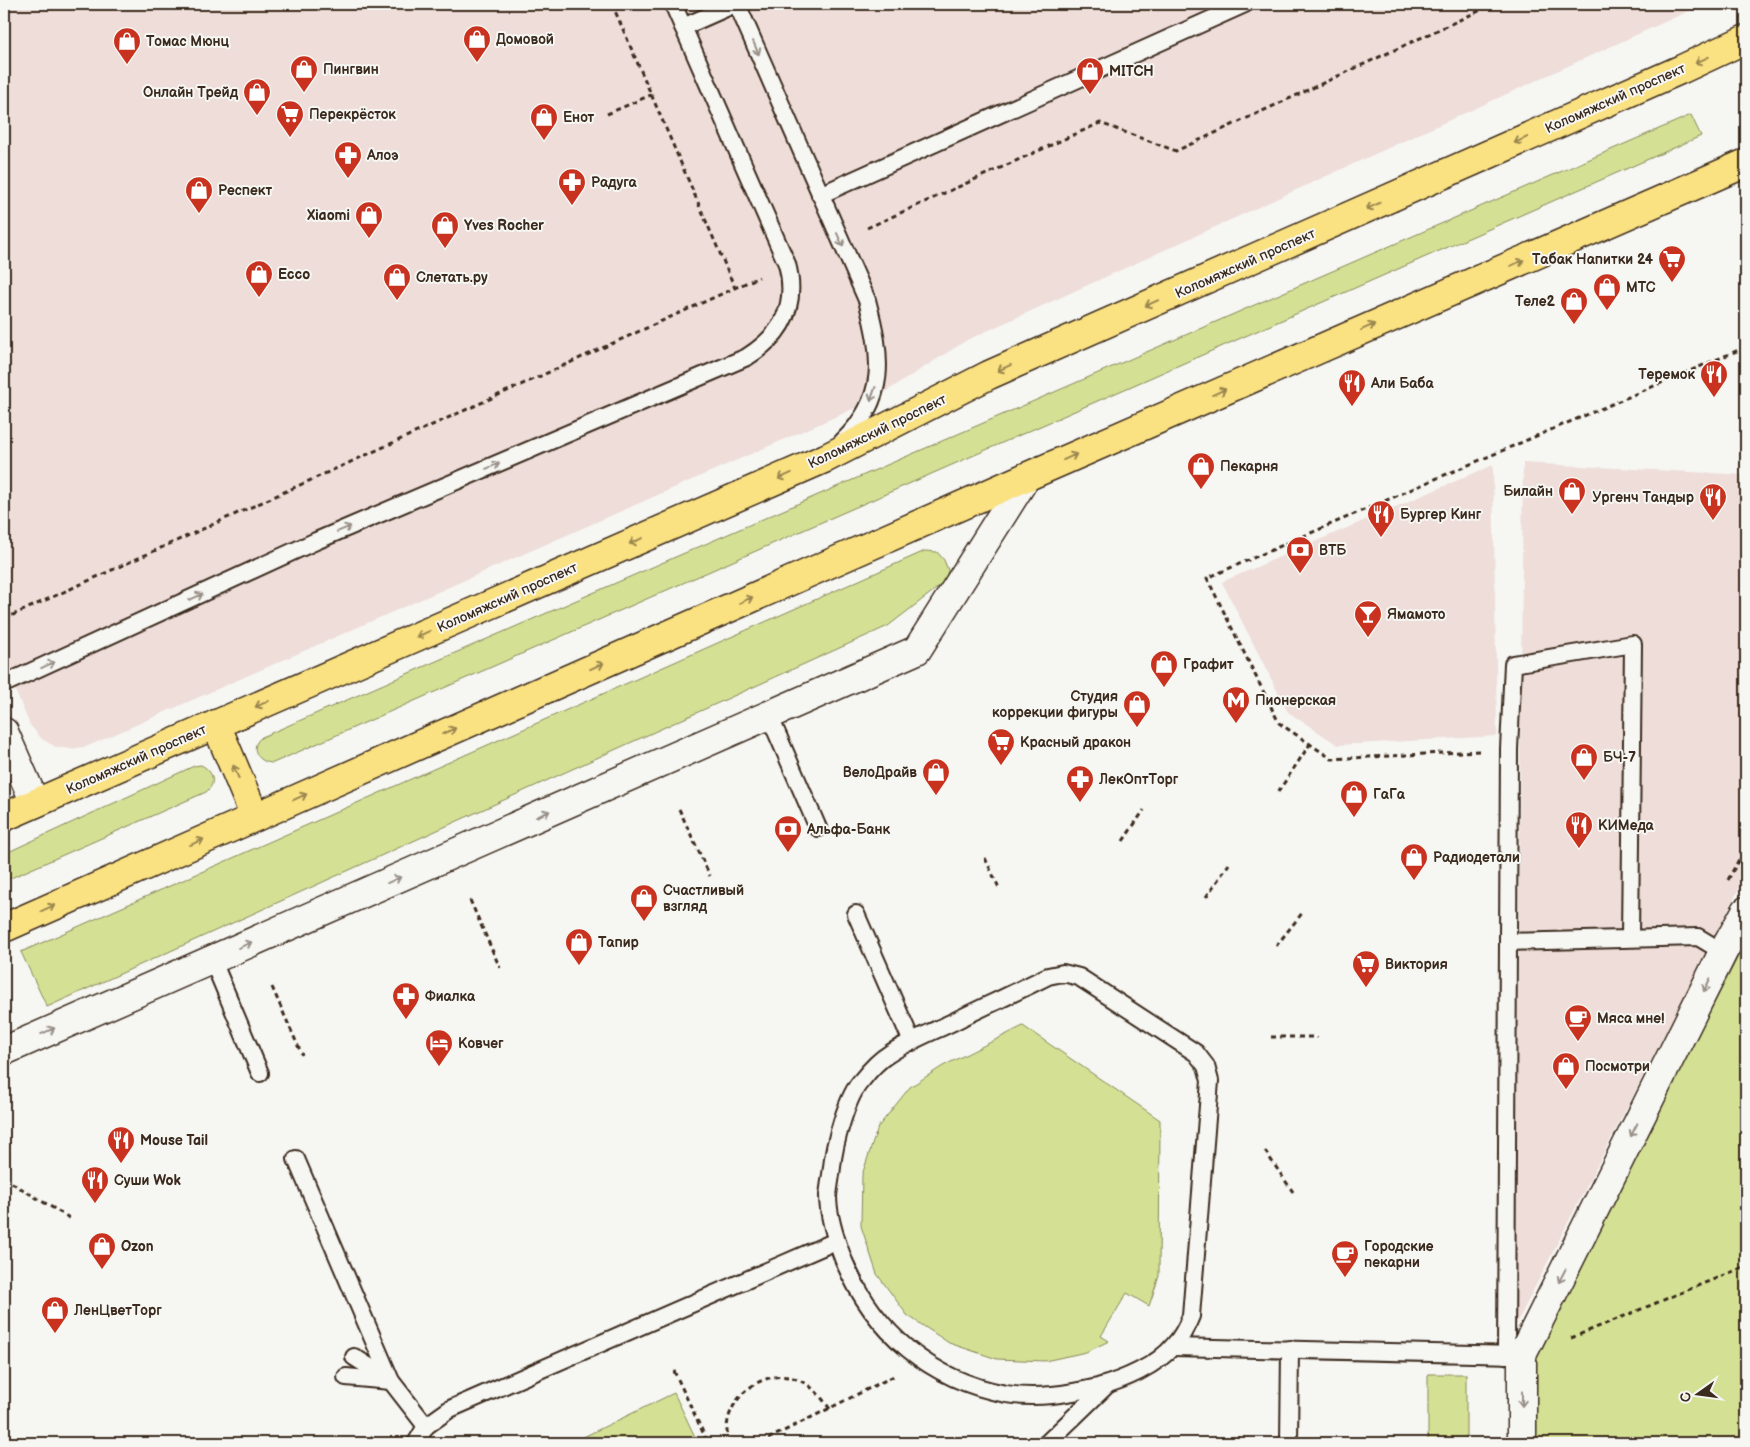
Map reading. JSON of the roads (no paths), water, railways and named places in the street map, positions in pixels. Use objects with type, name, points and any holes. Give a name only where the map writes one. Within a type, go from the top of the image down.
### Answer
[{"type":"main road","name":"Коломяжский проспект","points":[[4,816],[826,458],[989,375],[1746,39]]},
{"type":"main road","points":[[4,928],[1026,477],[1746,163]]},
{"type":"main road","points":[[216,724],[255,817]]},
{"type":"street","points":[[4,1051],[917,650],[1026,477]]},
{"type":"street","points":[[4,732],[36,803]]},
{"type":"street","points":[[1522,1443],[1514,1355],[1746,911]]},
{"type":"lane","points":[[4,684],[316,541],[747,357],[761,348],[775,334],[790,304],[792,287],[788,264],[673,4]]},
{"type":"lane","points":[[682,27],[736,4],[867,300],[875,330],[879,362],[876,389],[866,415],[851,434],[826,458]]},
{"type":"lane","points":[[820,195],[1245,4]]},
{"type":"lane","points":[[1174,1346],[1514,1355],[1508,942],[1509,749],[1513,664],[1633,644],[1630,939]]},
{"type":"lane","points":[[769,715],[818,828]]},
{"type":"lane","points":[[856,914],[912,1042]]},
{"type":"lane","points":[[1508,942],[1698,938],[1723,952]]},
{"type":"lane","points":[[212,960],[260,1073]]},
{"type":"lane","points":[[1063,973],[1078,977],[1196,1053],[1206,1066],[1210,1080],[1210,1090],[1191,1316],[1185,1331],[1174,1346],[1134,1375],[1109,1384],[1068,1394],[1042,1396],[1007,1394],[956,1380],[903,1346],[881,1324],[853,1282],[836,1241],[828,1197],[834,1153],[844,1115],[860,1082],[888,1055],[1048,976],[1063,973]]},
{"type":"lane","points":[[296,1159],[392,1382],[426,1426]]},
{"type":"lane","points":[[416,1443],[426,1426],[450,1409],[836,1241]]},
{"type":"lane","points":[[1289,1443],[1290,1349]]},
{"type":"lane","points":[[354,1357],[392,1382]]},
{"type":"lane","points":[[346,1377],[392,1382]]},
{"type":"lane","points":[[1047,1443],[1109,1384]]},
{"type":"place","name":"Домовой","points":[[477,63]]},
{"type":"place","name":"Томас Мюнц","points":[[127,65]]},
{"type":"place","name":"Пингвин","points":[[304,93]]},
{"type":"place","name":"MITCH","points":[[1090,95]]},
{"type":"place","name":"Онлайн Трейд","points":[[257,116]]},
{"type":"place","name":"Перекрёсток","points":[[290,138]]},
{"type":"place","name":"Енот","points":[[544,141]]},
{"type":"place","name":"Алоэ","points":[[348,179]]},
{"type":"place","name":"Радуга","points":[[572,206]]},
{"type":"place","name":"Респект","points":[[199,214]]},
{"type":"place","name":"Xiaomi","points":[[369,239]]},
{"type":"place","name":"Yves Rocher","points":[[445,249]]},
{"type":"place","name":"Табак Напитки 24","points":[[1672,283]]},
{"type":"place","name":"Ecco","points":[[259,298]]},
{"type":"place","name":"Слетать.ру","points":[[397,301]]},
{"type":"place","name":"МТС","points":[[1607,311]]},
{"type":"place","name":"Теле2","points":[[1574,325]]},
{"type":"place","name":"Теремок","points":[[1714,398]]},
{"type":"place","name":"Али Баба","points":[[1352,407]]},
{"type":"place","name":"Пекарня","points":[[1201,490]]},
{"type":"place","name":"Билайн","points":[[1572,515]]},
{"type":"place","name":"Ургенч Тандыр","points":[[1713,521]]},
{"type":"place","name":"Бургер Кинг","points":[[1381,538]]},
{"type":"place","name":"ВТБ","points":[[1300,574]]},
{"type":"place","name":"Ямамото","points":[[1368,638]]},
{"type":"place","name":"Графит","points":[[1164,688]]},
{"type":"place","name":"Пионерская","points":[[1236,724]]},
{"type":"place","name":"Студия коррекции фигуры","points":[[1137,728]]},
{"type":"place","name":"Красный дракон","points":[[1001,766]]},
{"type":"place","name":"БЧ-7","points":[[1584,781]]},
{"type":"place","name":"ВелоДрайв","points":[[936,796]]},
{"type":"place","name":"ЛекОптТорг","points":[[1080,803]]},
{"type":"place","name":"ГаГа","points":[[1354,818]]},
{"type":"place","name":"КИМеда","points":[[1579,849]]},
{"type":"place","name":"Альфа-Банк","points":[[788,853]]},
{"type":"place","name":"Радиодетали","points":[[1414,881]]},
{"type":"place","name":"Счастливый взгляд","points":[[644,922]]},
{"type":"place","name":"Тапир","points":[[579,966]]},
{"type":"place","name":"Виктория","points":[[1366,988]]},
{"type":"place","name":"Фиалка","points":[[406,1020]]},
{"type":"place","name":"Мяса мне!","points":[[1578,1042]]},
{"type":"place","name":"Ковчег","points":[[439,1067]]},
{"type":"place","name":"Посмотри","points":[[1566,1090]]},
{"type":"place","name":"Mouse Tail","points":[[121,1164]]},
{"type":"place","name":"Суши Wok","points":[[95,1204]]},
{"type":"place","name":"Ozon","points":[[102,1270]]},
{"type":"place","name":"Городские пекарни","points":[[1345,1278]]},
{"type":"place","name":"ЛенЦветТорг","points":[[55,1334]]}]
